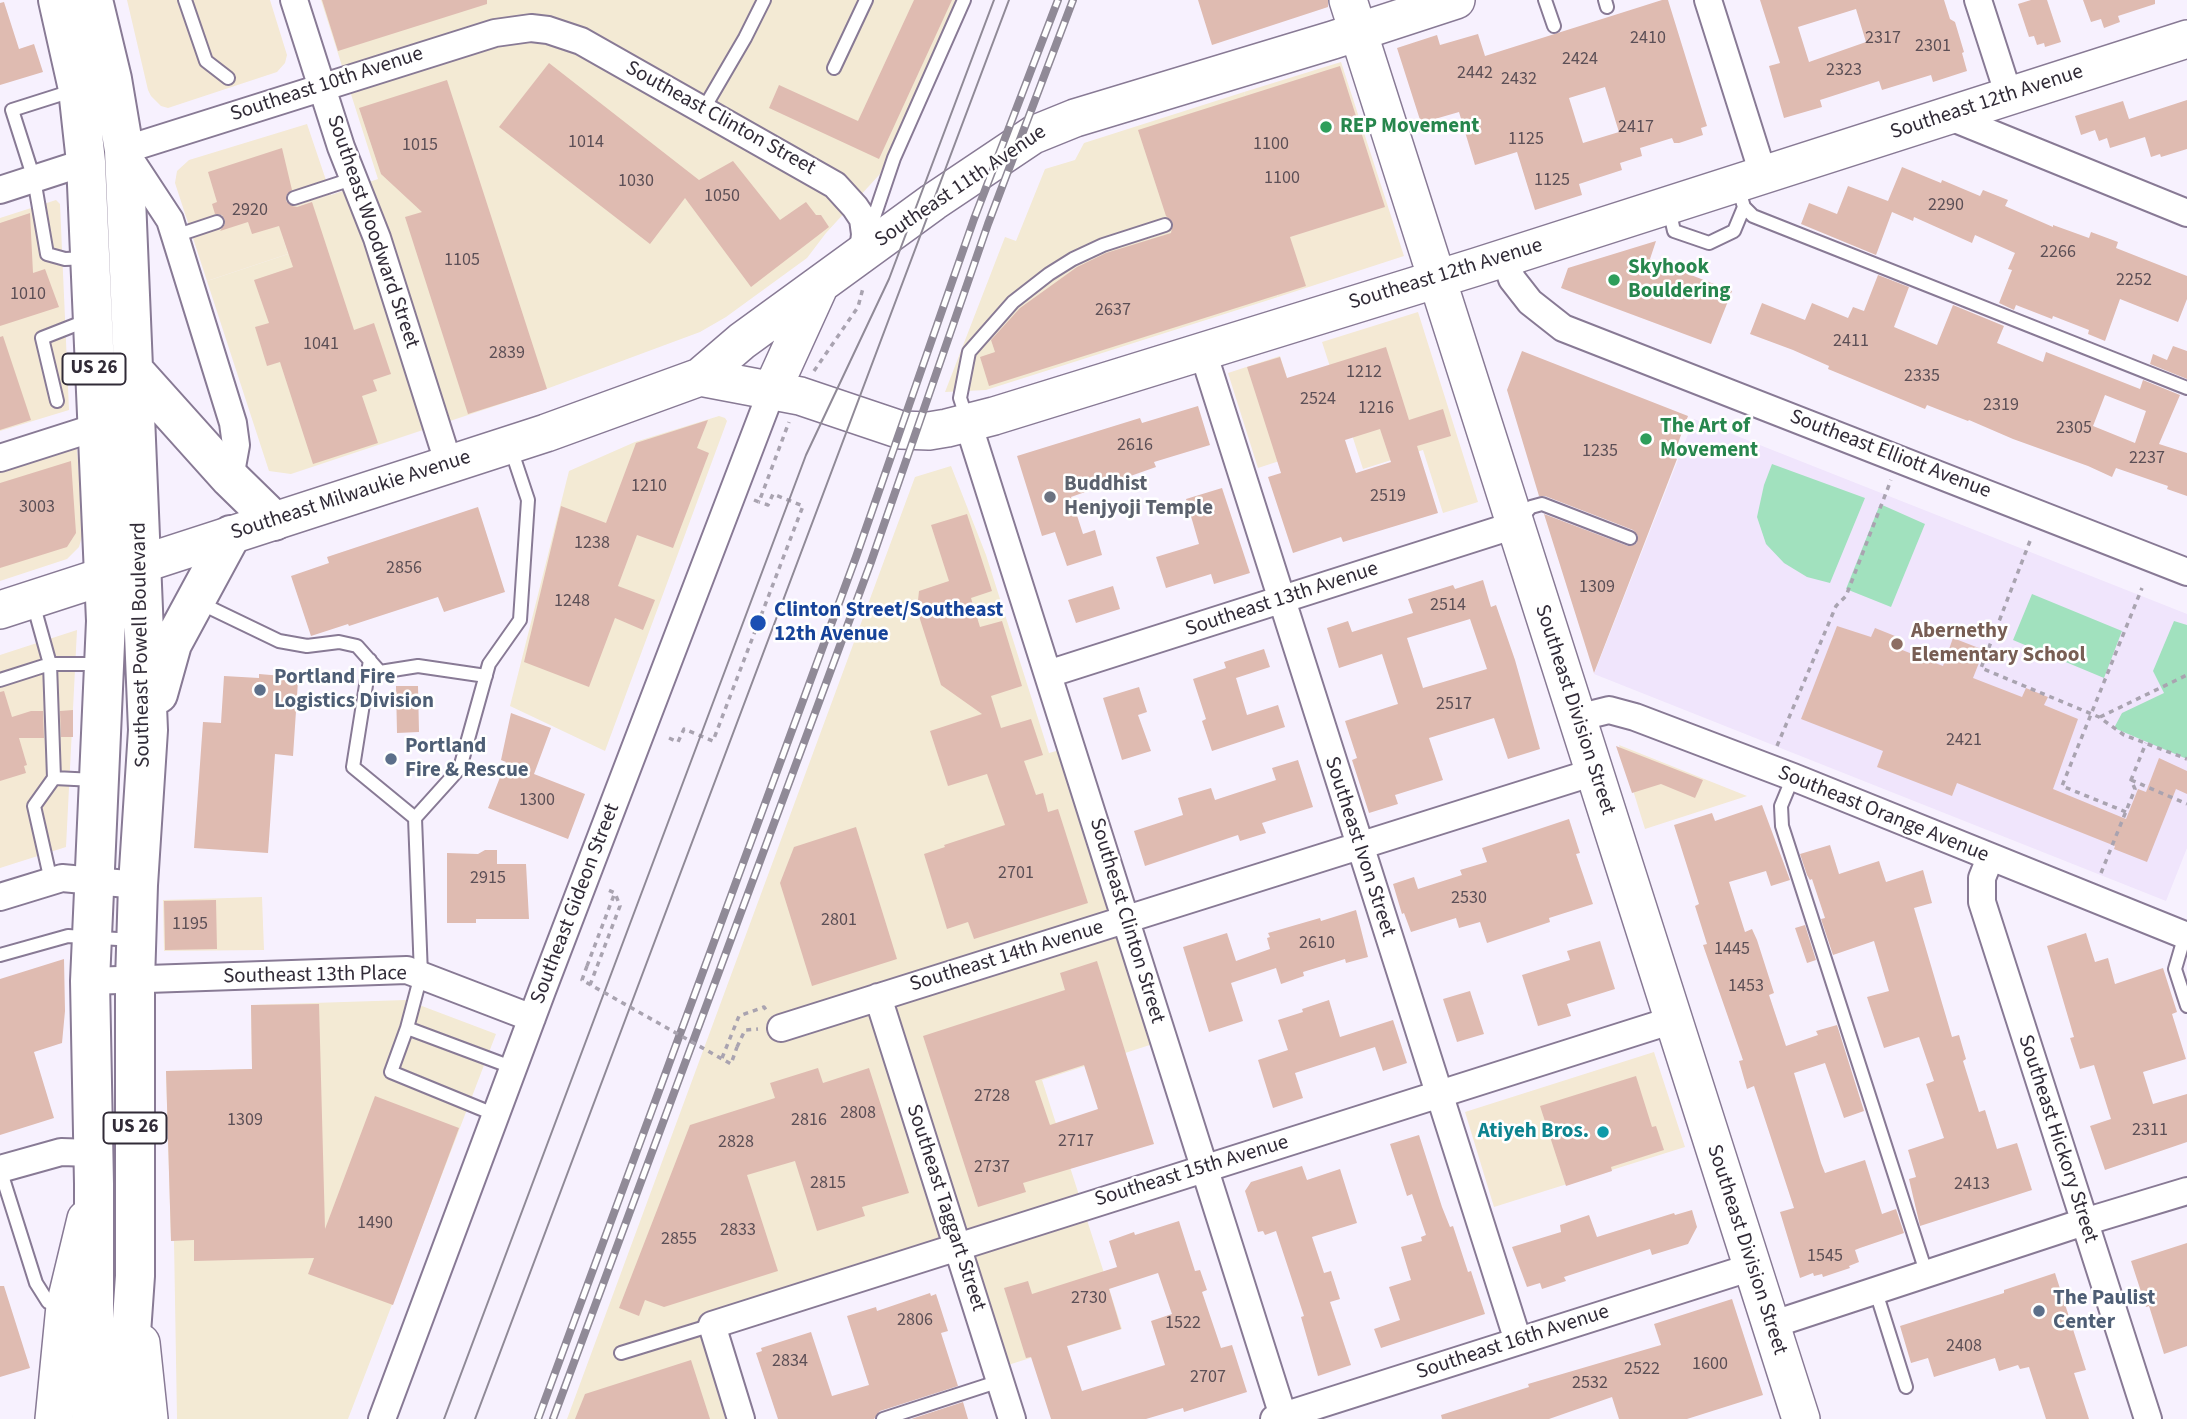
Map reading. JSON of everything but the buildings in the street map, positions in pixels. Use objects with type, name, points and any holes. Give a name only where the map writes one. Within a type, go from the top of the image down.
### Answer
[{"type":"main road","name":"Southeast Powell Boulevard","points":[[58,0],[80,103],[86,162],[103,576],[105,664],[92,880],[90,981],[94,1344],[91,1419]]},
{"type":"main road","name":"Southeast Powell Boulevard","points":[[93,0],[112,79],[124,150],[148,730],[135,981],[135,1276],[125,1419]]},
{"type":"main road","name":"Southeast 11th Avenue","points":[[700,377],[742,341],[863,253],[999,157],[1053,125],[1353,16],[1456,0]]},
{"type":"main road","name":"Southeast Division Street","points":[[1353,16],[1801,1419]]},
{"type":"main road","name":"Southeast 12th Avenue","points":[[700,377],[800,396],[901,430],[929,431],[968,423],[1505,258],[1668,205],[1748,188],[1948,116],[2187,38]]},
{"type":"main road","points":[[80,103],[124,150]]},
{"type":"main road","points":[[86,162],[125,191]]},
{"type":"main road","points":[[772,390],[820,284]]},
{"type":"main road","points":[[134,372],[230,478],[274,521]]},
{"type":"main road","name":"Southeast Milwaukie Avenue","points":[[16,605],[509,445],[700,377]]},
{"type":"main road","points":[[148,730],[172,645],[231,535]]},
{"type":"main road","points":[[54,1419],[65,1306],[93,1168]]},
{"type":"main road","points":[[135,1276],[149,1419]]},
{"type":"street","name":"Southeast Woodward Street","points":[[294,0],[352,179],[377,238],[449,465]]},
{"type":"street","points":[[1708,0],[1748,188]]},
{"type":"street","points":[[1978,0],[2009,96]]},
{"type":"street","name":"Southeast 10th Avenue","points":[[124,150],[495,33],[531,28]]},
{"type":"street","name":"Southeast Clinton Street","points":[[531,28],[560,33],[581,41],[844,192],[863,219],[863,253]]},
{"type":"street","points":[[1948,116],[2187,213]]},
{"type":"street","points":[[124,150],[170,220],[233,423],[236,445],[230,478]]},
{"type":"street","points":[[0,190],[86,162]]},
{"type":"street","name":"Southeast Elliott Avenue","points":[[1505,258],[1512,279],[1530,302],[1563,328],[2187,572]]},
{"type":"street","name":"Southeast Ivon Street","points":[[1203,352],[1518,1341]]},
{"type":"street","name":"Southeast Gideon Street","points":[[382,1419],[532,1017],[772,390]]},
{"type":"street","name":"Southeast Clinton Street","points":[[968,423],[1127,921],[1280,1418]]},
{"type":"street","points":[[0,458],[97,428]]},
{"type":"street","name":"Southeast 13th Avenue","points":[[1048,674],[1515,525]]},
{"type":"street","name":"Southeast Orange Avenue","points":[[1577,718],[1602,711],[1619,712],[1793,777],[1990,858],[2186,933]]},
{"type":"street","name":"Southeast 14th Avenue","points":[[781,1028],[1594,772]]},
{"type":"street","name":"Southeast Hickory Street","points":[[1990,858],[1982,878],[1982,902],[2148,1419]]},
{"type":"street","points":[[0,897],[62,877],[138,885]]},
{"type":"street","name":"Southeast 13th Place","points":[[90,981],[407,970],[532,1017]]},
{"type":"street","name":"Southeast Taggart Street","points":[[878,997],[1012,1419]]},
{"type":"street","name":"Southeast 15th Avenue","points":[[712,1325],[1673,1020]]},
{"type":"street","points":[[0,1169],[61,1152],[93,1168]]},
{"type":"street","points":[[1770,1325],[2187,1191]]},
{"type":"street","name":"Southeast 16th Avenue","points":[[1280,1418],[1752,1267]]},
{"type":"street","points":[[712,1325],[741,1419]]},
{"type":"lane","points":[[186,0],[206,61],[228,78]]},
{"type":"lane","points":[[704,110],[764,0]]},
{"type":"lane","points":[[834,68],[866,0]]},
{"type":"lane","points":[[863,253],[894,158],[964,0]]},
{"type":"lane","points":[[1545,0],[1554,26]]},
{"type":"lane","points":[[80,103],[12,110],[34,179],[47,254],[65,258],[90,257]]},
{"type":"lane","points":[[294,198],[352,179]]},
{"type":"lane","points":[[1668,205],[1674,231],[1709,243],[1734,231],[1748,188]]},
{"type":"lane","points":[[1748,188],[1753,216],[2187,388]]},
{"type":"lane","points":[[175,236],[218,222]]},
{"type":"lane","points":[[968,423],[960,398],[969,352],[1013,302],[1073,259],[1103,245],[1165,225]]},
{"type":"lane","points":[[57,401],[42,338],[92,318]]},
{"type":"lane","points":[[496,1115],[391,1072],[407,1028],[421,975],[415,818],[460,768],[489,664],[520,620],[528,500],[509,445]]},
{"type":"lane","points":[[1515,525],[1531,507],[1542,504],[1630,538]]},
{"type":"lane","points":[[195,601],[279,641],[307,646],[339,642],[357,646],[380,672],[418,666],[486,676]]},
{"type":"lane","points":[[16,605],[50,664],[54,778],[34,806],[51,881]]},
{"type":"lane","points":[[370,660],[353,766],[415,818]]},
{"type":"lane","points":[[0,680],[50,664],[105,664]]},
{"type":"lane","points":[[1793,777],[1781,806],[1782,827],[1927,1275]]},
{"type":"lane","points":[[54,778],[99,780]]},
{"type":"lane","points":[[2186,933],[2175,969],[2187,1006]]},
{"type":"lane","points":[[0,955],[68,936],[136,940]]},
{"type":"lane","points":[[407,1028],[514,1068]]},
{"type":"lane","points":[[0,1169],[36,1283],[48,1302],[65,1306]]},
{"type":"lane","points":[[1876,1292],[1906,1387]]},
{"type":"lane","points":[[621,1353],[712,1325]]},
{"type":"lane","points":[[883,1419],[1000,1381]]},
{"type":"path","points":[[810,373],[816,370],[858,307]]},
{"type":"path","points":[[1776,749],[1836,606],[1846,596],[1899,459]]},
{"type":"path","points":[[669,738],[678,742],[684,729],[713,741],[803,506],[773,494],[768,505],[759,502]]},
{"type":"path","points":[[2030,541],[1981,668],[2099,717],[2124,735],[2187,759]]},
{"type":"path","points":[[2126,811],[2062,786],[2142,588]]},
{"type":"path","points":[[2099,717],[2187,675]]},
{"type":"path","points":[[2101,873],[2135,789],[2131,780],[2146,743]]},
{"type":"path","points":[[2131,780],[2187,804]]},
{"type":"path","points":[[585,880],[615,893],[620,906],[590,985]]},
{"type":"path","points":[[615,893],[582,980],[731,1064],[737,1047]]},
{"type":"path","points":[[722,1058],[739,1016],[760,1009]]},
{"type":"shaded area","points":[[127,0],[270,0],[287,55],[285,63],[277,72],[168,108],[161,106],[148,90]]},
{"type":"shaded area","points":[[321,0],[957,0],[880,174],[807,258],[726,317],[700,332],[549,388],[291,474],[269,471],[207,281],[288,254],[275,214],[378,179]]},
{"type":"shaded area","points":[[1341,62],[1404,256],[1278,297],[1250,208],[1278,198],[1244,92]]},
{"type":"shaded area","points":[[1244,92],[1278,199],[1250,208],[1278,297],[986,390],[945,392],[1005,237],[1016,241],[1045,169],[1075,160],[1084,143]]},
{"type":"shaded area","points":[[307,124],[331,195],[276,214],[288,254],[207,281],[175,183],[177,171],[189,160]]},
{"type":"shaded area","points":[[56,200],[60,204],[69,410],[0,431],[0,218]]},
{"type":"shaded area","points":[[1418,312],[1478,502],[1443,513],[1423,450],[1363,469],[1322,342]]},
{"type":"shaded area","points":[[1280,356],[1310,451],[1258,468],[1228,373]]},
{"type":"shaded area","points":[[719,416],[727,421],[605,751],[510,706],[569,471],[635,442]]},
{"type":"shaded area","name":"Abernethy Elementary School","points":[[1694,419],[2187,614],[2187,848],[2166,901],[1594,674]]},
{"type":"shaded area","points":[[77,448],[83,533],[79,547],[67,559],[0,581],[0,472]]},
{"type":"shaded area","points":[[951,466],[986,555],[1049,753],[1067,748],[1159,1042],[1042,1080],[1122,1329],[989,1371],[952,1256],[721,1330],[749,1419],[567,1419],[915,477]]},
{"type":"shaded area","points":[[77,630],[66,847],[0,868],[0,655]]},
{"type":"shaded area","points":[[1619,745],[1747,796],[1645,829]]},
{"type":"shaded area","points":[[262,897],[264,950],[164,951],[163,900]]},
{"type":"shaded area","points":[[406,1000],[496,1034],[348,1419],[177,1419],[174,1241],[171,1241],[166,1071],[252,1069],[251,1005]]},
{"type":"shaded area","points":[[1654,1052],[1685,1147],[1494,1207],[1465,1112]]},
{"type":"green space","points":[[1772,464],[1865,498],[1830,583],[1807,577],[1784,563],[1766,544],[1757,517]]},
{"type":"green space","points":[[1880,504],[1925,524],[1891,607],[1846,589]]},
{"type":"green space","points":[[2032,594],[2122,631],[2104,678],[2013,640]]},
{"type":"green space","points":[[2174,621],[2187,625],[2187,759],[2114,728],[2122,713],[2164,693],[2153,671]]},
{"type":"tram line","points":[[444,1419],[806,455],[889,279],[994,0]]},
{"type":"tram line","points":[[475,1419],[1009,0]]},
{"type":"railway","points":[[538,1419],[856,557],[974,219],[1058,0]]},
{"type":"railway","points":[[553,1419],[871,562],[988,224],[1073,0]]},
{"type":"place","name":"REP Movement","points":[[1326,127]]},
{"type":"place","name":"Skyhook Bouldering","points":[[1614,280]]},
{"type":"place","name":"The Art of Movement","points":[[1646,439]]},
{"type":"place","name":"Buddhist Henjyoji Temple","points":[[1050,497]]},
{"type":"place","name":"Clinton Street/Southeast 12th Avenue","points":[[758,623]]},
{"type":"place","name":"Abernethy Elementary School","points":[[1897,644]]},
{"type":"place","name":"Portland Fire Logistics Division","points":[[260,690]]},
{"type":"place","name":"Portland Fire & Rescue","points":[[391,759]]},
{"type":"place","name":"Atiyeh Bros.","points":[[1603,1132]]},
{"type":"place","name":"The Paulist Center","points":[[2039,1311]]}]
